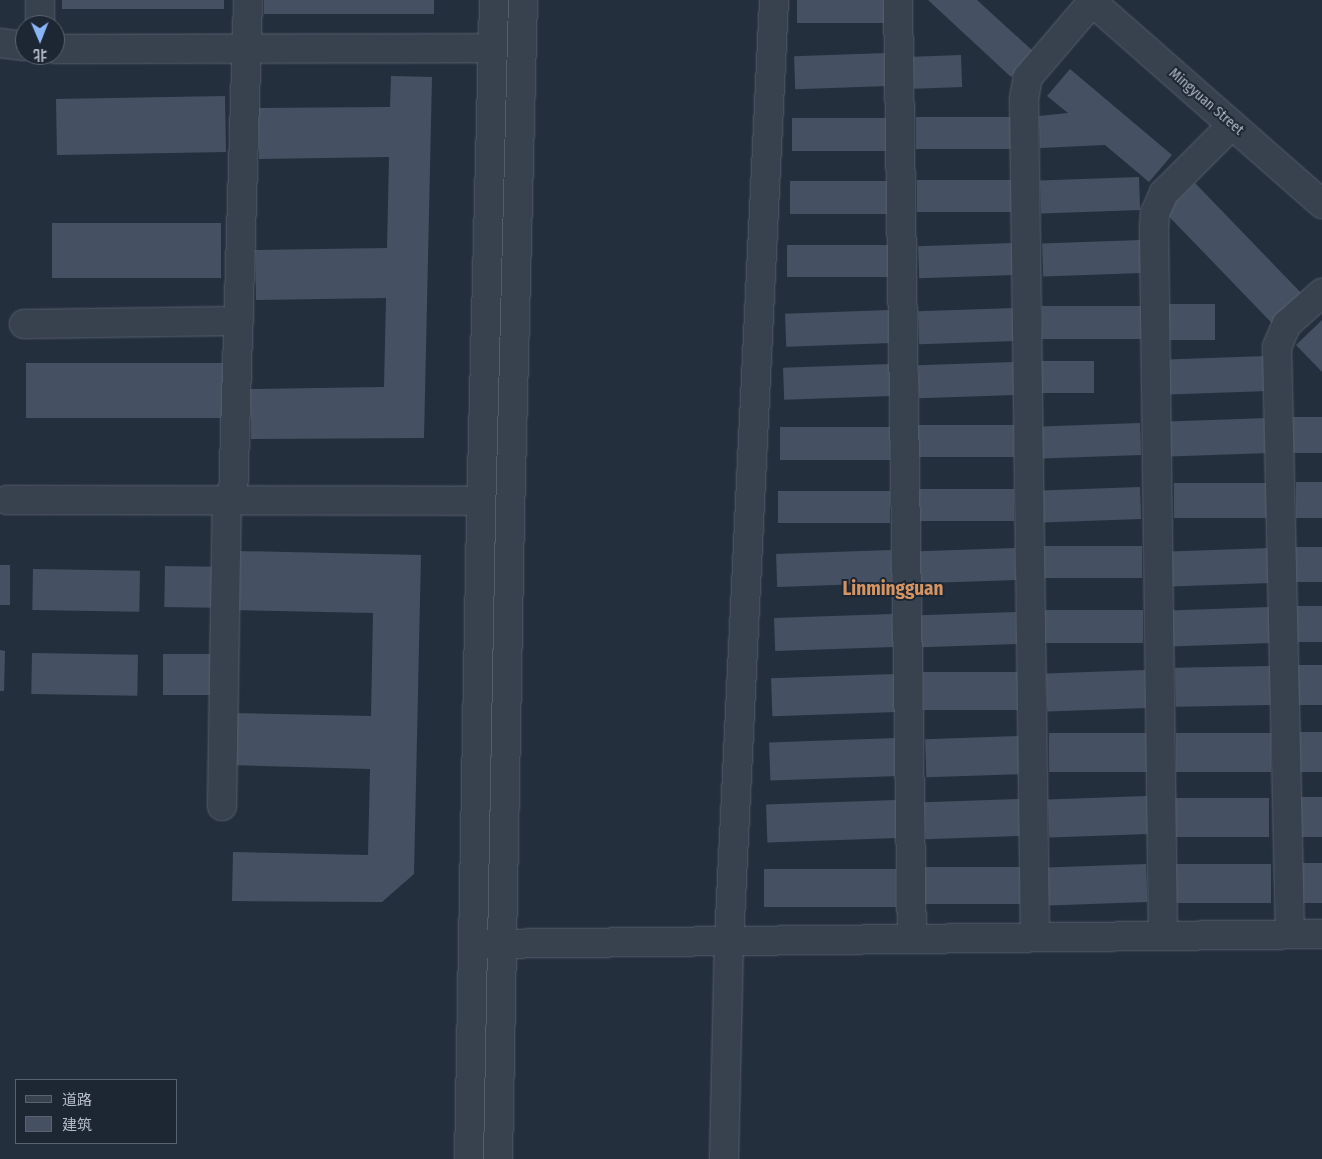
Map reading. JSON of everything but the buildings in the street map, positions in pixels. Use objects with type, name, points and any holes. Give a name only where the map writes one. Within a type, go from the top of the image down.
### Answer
[{"type":"street","points":[[40,0],[40,15]]},
{"type":"street","points":[[222,806],[230,500],[239,321],[248,0]]},
{"type":"street","points":[[469,1159],[481,501],[494,0]]},
{"type":"street","points":[[498,1159],[523,0]]},
{"type":"street","points":[[724,1159],[729,941],[774,0]]},
{"type":"street","points":[[898,0],[912,939]]},
{"type":"street","points":[[1036,937],[1024,99],[1028,77],[1091,1]]},
{"type":"street","name":"Mingyuan Street","points":[[1091,1],[1322,204]]},
{"type":"street","points":[[0,43],[15,45]]},
{"type":"street","points":[[65,49],[492,48]]},
{"type":"street","points":[[1163,936],[1155,213],[1164,193],[1232,125]]},
{"type":"street","points":[[1290,934],[1277,347],[1287,324],[1322,293]]},
{"type":"street","points":[[24,324],[239,321]]},
{"type":"street","points":[[7,500],[481,501]]},
{"type":"street","points":[[473,944],[1322,934]]},
{"type":"district","name":"Linmingguan","points":[[893,589]]}]
